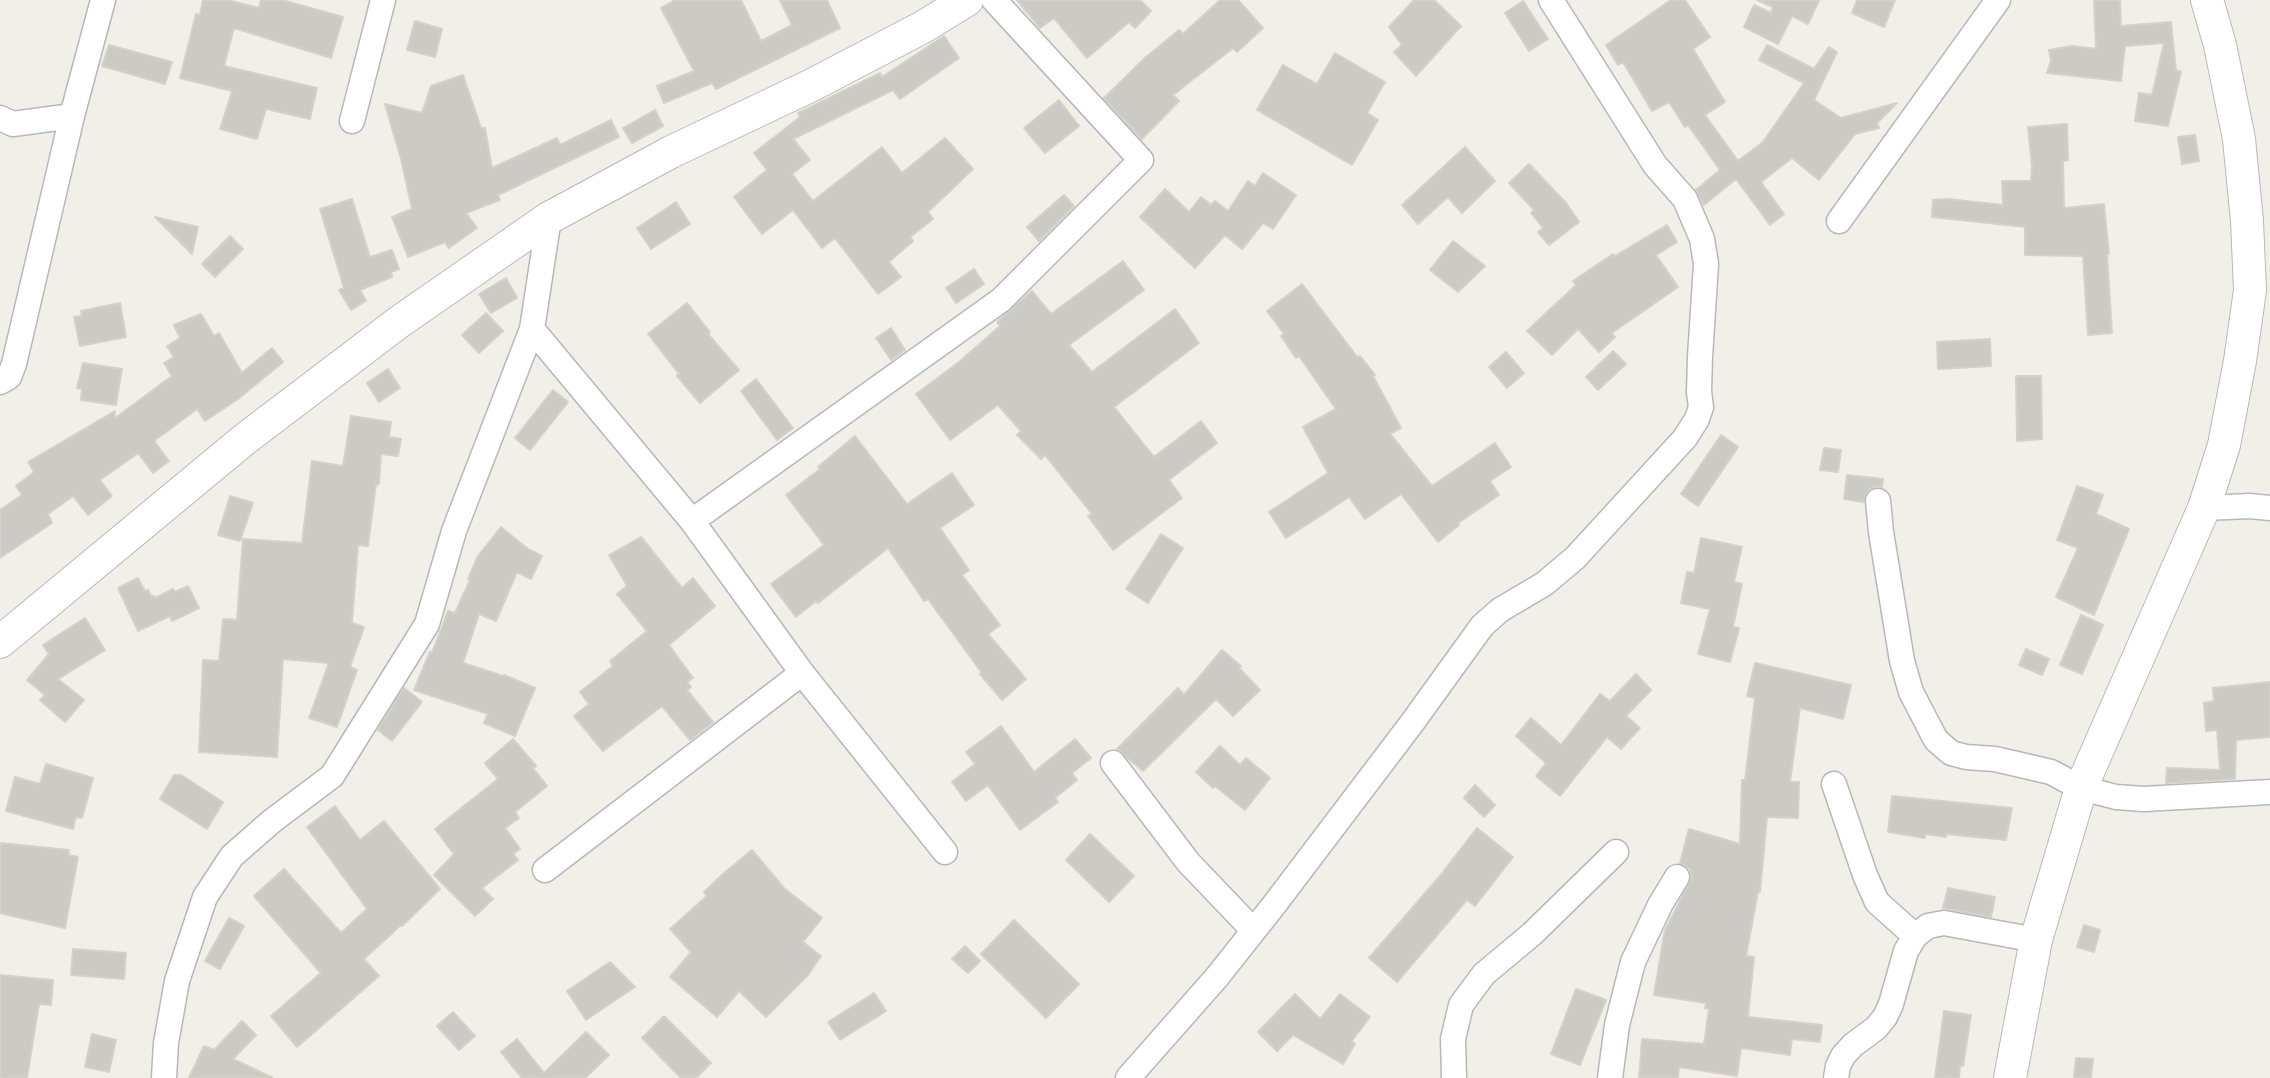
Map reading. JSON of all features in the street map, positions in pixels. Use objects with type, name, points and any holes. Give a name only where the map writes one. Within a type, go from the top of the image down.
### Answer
[{"type":"street","points":[[0,382],[9,377],[14,364],[72,116],[103,0]]},
{"type":"street","points":[[352,121],[383,0]]},
{"type":"street","points":[[0,642],[245,439],[399,322],[549,218],[671,152],[812,85],[923,27],[967,0]]},
{"type":"street","points":[[692,521],[1001,300],[1141,160],[994,0]]},
{"type":"street","points":[[1128,1078],[1217,977],[1412,723],[1482,626],[1500,610],[1544,584],[1574,558],[1685,438],[1697,419],[1701,407],[1700,357],[1706,264],[1702,239],[1685,199],[1655,165],[1551,0]]},
{"type":"street","points":[[1839,221],[1998,0]]},
{"type":"street","points":[[2010,1078],[2036,940],[2081,788],[2204,508],[2224,445],[2240,361],[2250,290],[2239,139],[2220,45],[2207,0]]},
{"type":"street","points":[[0,118],[13,124],[72,116]]},
{"type":"street","points":[[164,1078],[166,1043],[177,981],[205,897],[233,856],[272,821],[332,776],[427,624],[454,531],[532,329],[549,218]]},
{"type":"street","points":[[532,329],[692,521],[802,673],[945,852]]},
{"type":"street","points":[[1878,501],[1902,661],[1911,692],[1936,740],[1951,753],[1995,759],[2051,772],[2081,788],[2116,797],[2144,799],[2270,792]]},
{"type":"street","points":[[2204,508],[2270,508]]},
{"type":"street","points":[[545,870],[802,673]]},
{"type":"street","points":[[1113,763],[1188,862],[1253,930]]},
{"type":"street","points":[[1834,784],[1877,902],[1915,936]]},
{"type":"street","points":[[1454,1078],[1453,1040],[1461,1005],[1483,974],[1532,934],[1616,852]]},
{"type":"street","points":[[1610,1078],[1617,1025],[1633,962],[1660,905],[1677,877]]},
{"type":"street","points":[[1836,1078],[1843,1056],[1885,1017],[1906,951],[1915,936],[1928,926],[1944,923],[2036,940]]},
{"type":"building","points":[[203,0],[227,0],[259,8],[261,0],[282,0],[343,17],[331,58],[234,28],[224,66],[317,88],[310,119],[266,109],[257,139],[220,129],[232,91],[180,78],[196,14],[200,15]]},
{"type":"building","points":[[675,0],[741,0],[761,41],[792,25],[780,0],[827,0],[840,28],[716,89],[712,83],[664,103],[657,86],[694,71],[661,8]]},
{"type":"building","points":[[1017,0],[1140,0],[1151,11],[1135,28],[1129,22],[1087,58],[1054,18],[1040,28]]},
{"type":"building","points":[[1220,0],[1238,0],[1263,28],[1237,52],[1233,48],[1173,95],[1179,101],[1142,139],[1104,98],[1146,57],[1179,30],[1183,34]]},
{"type":"building","points":[[1414,0],[1434,0],[1461,26],[1416,76],[1394,52],[1402,45],[1389,27]]},
{"type":"building","points":[[1671,0],[1685,0],[1710,37],[1693,49],[1725,102],[1705,115],[1738,161],[1763,142],[1804,83],[1759,60],[1767,45],[1814,69],[1829,47],[1837,52],[1814,100],[1841,118],[1897,103],[1877,123],[1879,128],[1855,134],[1819,180],[1792,158],[1761,182],[1784,214],[1770,225],[1736,179],[1704,205],[1696,190],[1720,170],[1688,125],[1685,127],[1669,102],[1652,111],[1623,62],[1618,65],[1606,45]]},
{"type":"building","points":[[1757,0],[1819,0],[1808,24],[1792,16],[1778,44],[1744,27],[1754,5],[1771,13],[1773,7]]},
{"type":"building","points":[[1857,0],[1895,0],[1884,27],[1852,13]]},
{"type":"building","points":[[2120,0],[2121,26],[2171,22],[2176,70],[2181,72],[2168,126],[2135,121],[2139,93],[2152,95],[2164,43],[2125,46],[2121,81],[2047,73],[2051,60],[2049,50],[2072,46],[2096,49],[2094,1]]},
{"type":"building","points":[[1523,1],[1548,39],[1529,51],[1505,13]]},
{"type":"building","points":[[415,21],[442,29],[435,57],[407,50]]},
{"type":"building","points":[[944,36],[959,58],[900,99],[893,90],[793,139],[810,160],[792,174],[813,201],[882,147],[902,173],[945,138],[973,169],[928,212],[933,219],[910,237],[913,241],[889,262],[901,277],[878,294],[835,238],[822,248],[793,210],[762,234],[734,197],[767,170],[754,153],[800,117],[798,113],[880,73],[882,77]]},
{"type":"building","points":[[109,45],[172,62],[165,84],[102,66]]},
{"type":"building","points":[[1335,53],[1385,82],[1367,113],[1378,120],[1352,165],[1257,110],[1283,65],[1317,84]]},
{"type":"building","points":[[463,75],[481,128],[485,128],[492,168],[557,138],[560,145],[611,120],[619,137],[498,195],[500,200],[466,213],[477,228],[449,248],[445,242],[408,257],[392,217],[412,209],[385,104],[422,113],[431,86]]},
{"type":"building","points":[[1059,100],[1079,126],[1045,153],[1024,128]]},
{"type":"building","points":[[655,110],[663,126],[632,143],[623,128]]},
{"type":"building","points":[[2067,124],[2068,160],[2063,161],[2064,208],[2104,204],[2112,333],[2088,335],[2083,256],[2025,255],[2025,227],[1932,217],[1933,200],[2003,205],[2002,181],[2031,181],[2028,127]]},
{"type":"building","points":[[2195,135],[2199,161],[2182,164],[2178,137]]},
{"type":"building","points":[[1465,147],[1495,181],[1462,213],[1448,197],[1418,224],[1402,205]]},
{"type":"building","points":[[1529,164],[1566,203],[1579,222],[1549,245],[1538,232],[1543,228],[1531,213],[1534,210],[1509,183]]},
{"type":"building","points":[[1263,173],[1296,195],[1273,229],[1263,223],[1242,249],[1225,235],[1195,268],[1140,217],[1165,189],[1189,212],[1201,197],[1211,205],[1215,201],[1228,211],[1248,181],[1255,186]]},
{"type":"building","points":[[1064,195],[1074,206],[1039,241],[1027,227]]},
{"type":"building","points":[[352,199],[370,257],[392,250],[399,269],[391,272],[392,277],[360,290],[366,301],[351,310],[339,290],[344,288],[320,209]]},
{"type":"building","points":[[676,202],[690,224],[651,249],[637,228]]},
{"type":"building","points":[[155,217],[198,227],[192,254]]},
{"type":"building","points":[[1667,225],[1677,242],[1656,255],[1678,287],[1612,333],[1615,337],[1599,352],[1578,329],[1552,355],[1527,331],[1576,285],[1573,281],[1613,254],[1615,256]]},
{"type":"building","points":[[230,236],[243,249],[215,277],[202,264]]},
{"type":"building","points":[[1453,241],[1485,266],[1458,292],[1430,270]]},
{"type":"building","points":[[1123,261],[1144,290],[1069,345],[1092,372],[1175,309],[1199,343],[1114,407],[1154,457],[1201,421],[1217,443],[1169,480],[1182,498],[1113,550],[1088,516],[1092,514],[1045,455],[1041,459],[1017,435],[1021,431],[998,405],[950,440],[916,394],[959,362],[1000,326],[997,322],[1032,291],[1051,314]]},
{"type":"building","points":[[974,269],[984,284],[956,303],[946,288]]},
{"type":"building","points":[[506,278],[517,298],[491,313],[479,294]]},
{"type":"building","points":[[1302,284],[1358,358],[1360,356],[1375,375],[1373,376],[1401,428],[1390,434],[1432,486],[1495,443],[1511,467],[1490,481],[1499,495],[1458,523],[1459,525],[1438,542],[1401,494],[1365,519],[1349,497],[1286,538],[1269,512],[1328,473],[1303,427],[1336,409],[1299,356],[1296,358],[1281,336],[1284,334],[1267,311]]},
{"type":"building","points":[[120,303],[126,337],[80,346],[74,317],[82,316],[81,311]]},
{"type":"building","points":[[687,303],[710,332],[708,334],[739,370],[700,403],[677,376],[679,374],[648,334]]},
{"type":"building","points":[[486,313],[503,331],[479,353],[462,335]]},
{"type":"building","points":[[201,314],[214,336],[219,333],[242,373],[272,348],[283,362],[238,399],[205,421],[197,409],[154,441],[169,461],[153,473],[138,453],[100,480],[112,496],[88,515],[73,496],[48,514],[52,523],[0,558],[0,510],[22,495],[16,486],[34,472],[28,462],[115,411],[114,419],[172,376],[164,363],[174,357],[167,346],[180,338],[174,325]]},
{"type":"building","points":[[891,328],[905,350],[891,360],[876,338]]},
{"type":"building","points":[[1990,339],[1991,366],[1938,369],[1937,342]]},
{"type":"building","points":[[1613,351],[1626,364],[1598,390],[1586,377]]},
{"type":"building","points":[[1506,352],[1524,373],[1507,388],[1489,367]]},
{"type":"building","points":[[83,363],[122,369],[116,405],[81,400],[82,389],[77,388]]},
{"type":"building","points":[[388,369],[400,388],[379,402],[367,383]]},
{"type":"building","points":[[2016,376],[2041,376],[2042,439],[2017,441]]},
{"type":"building","points":[[756,379],[793,428],[777,440],[741,391]]},
{"type":"building","points":[[553,390],[568,402],[530,450],[515,438]]},
{"type":"building","points":[[351,416],[391,422],[389,437],[401,439],[398,456],[381,454],[379,484],[376,484],[368,546],[358,545],[352,623],[364,627],[350,667],[357,670],[337,727],[309,718],[329,663],[283,659],[277,757],[199,752],[203,660],[219,661],[223,619],[237,620],[243,539],[302,543],[312,461],[343,466]]},
{"type":"building","points":[[1721,435],[1738,447],[1698,506],[1681,494]]},
{"type":"building","points":[[855,436],[907,504],[952,473],[974,505],[940,528],[969,570],[962,575],[1000,625],[988,634],[1026,679],[1002,700],[980,674],[982,673],[928,599],[924,601],[888,548],[796,617],[771,584],[824,545],[786,495],[820,469],[818,467]]},
{"type":"building","points":[[1824,448],[1841,450],[1838,472],[1820,470]]},
{"type":"building","points":[[1847,475],[1883,479],[1882,487],[1869,489],[1863,502],[1844,499]]},
{"type":"building","points":[[2077,486],[2103,495],[2096,514],[2129,529],[2094,615],[2056,597],[2078,548],[2057,540]]},
{"type":"building","points":[[230,496],[253,503],[240,541],[218,535]]},
{"type":"building","points":[[501,527],[528,549],[542,556],[531,579],[517,572],[496,621],[479,614],[463,663],[504,675],[535,688],[515,736],[484,723],[488,714],[414,690],[448,611],[455,613],[478,556]]},
{"type":"building","points":[[1161,534],[1183,548],[1148,603],[1126,589]]},
{"type":"building","points":[[641,537],[682,588],[693,578],[715,606],[669,645],[693,678],[687,682],[691,687],[687,690],[713,722],[690,740],[662,706],[603,751],[574,716],[589,704],[580,692],[613,666],[610,661],[647,631],[617,594],[627,586],[609,555]]},
{"type":"building","points":[[1701,538],[1742,547],[1734,582],[1742,584],[1733,627],[1739,628],[1730,662],[1698,654],[1710,609],[1681,603],[1687,572],[1694,573]]},
{"type":"building","points":[[138,578],[145,591],[148,590],[155,598],[173,589],[175,592],[188,586],[199,608],[172,621],[170,616],[138,631],[118,588]]},
{"type":"building","points":[[2081,615],[2103,625],[2082,674],[2060,665]]},
{"type":"building","points":[[85,618],[105,650],[58,679],[84,700],[65,722],[40,700],[45,695],[27,680],[49,654],[43,645]]},
{"type":"building","points":[[2026,649],[2049,659],[2042,675],[2019,665]]},
{"type":"building","points":[[1222,650],[1241,666],[1239,668],[1260,690],[1233,716],[1216,699],[1143,771],[1117,749],[1178,688],[1184,695]]},
{"type":"building","points":[[1755,663],[1851,685],[1843,719],[1800,708],[1790,782],[1799,782],[1798,818],[1767,817],[1760,892],[1746,956],[1754,957],[1748,1017],[1822,1025],[1820,1042],[1792,1039],[1790,1055],[1741,1048],[1737,1076],[1679,1067],[1678,1078],[1639,1078],[1642,1039],[1704,1044],[1709,1009],[1705,1008],[1706,1003],[1654,995],[1665,930],[1692,878],[1690,869],[1680,863],[1689,829],[1740,844],[1742,780],[1745,780],[1755,698],[1747,696]]},
{"type":"building","points":[[1636,674],[1651,690],[1626,716],[1640,728],[1621,749],[1607,737],[1560,796],[1536,776],[1546,763],[1516,736],[1531,718],[1561,745],[1600,694],[1610,701]]},
{"type":"building","points":[[2270,682],[2270,737],[2236,740],[2235,779],[2166,783],[2167,768],[2220,770],[2217,730],[2206,731],[2204,703],[2214,701],[2213,688]]},
{"type":"building","points":[[404,688],[422,702],[392,741],[378,730]]},
{"type":"building","points":[[1001,726],[1034,772],[1075,739],[1091,758],[1072,773],[1077,780],[1055,798],[1058,802],[1020,830],[988,785],[966,801],[952,782],[975,764],[966,752]]},
{"type":"building","points":[[513,739],[536,766],[533,768],[547,786],[515,812],[519,818],[505,828],[520,849],[513,854],[518,860],[482,888],[493,899],[475,916],[434,875],[454,854],[435,829],[498,779],[485,763]]},
{"type":"building","points":[[1220,746],[1240,765],[1246,758],[1270,778],[1245,810],[1215,786],[1213,788],[1196,772]]},
{"type":"building","points":[[46,764],[93,778],[82,818],[76,817],[73,829],[6,811],[15,777],[40,784]]},
{"type":"building","points":[[174,775],[181,775],[223,802],[207,829],[160,799]]},
{"type":"building","points":[[1475,785],[1495,805],[1484,817],[1464,798]]},
{"type":"building","points":[[1892,796],[2012,808],[2006,840],[1946,834],[1946,837],[1925,834],[1925,838],[1888,832]]},
{"type":"building","points":[[335,806],[360,840],[384,821],[440,889],[364,959],[379,976],[297,1047],[271,1016],[321,973],[254,896],[284,869],[341,933],[367,909],[307,827]]},
{"type":"building","points":[[1477,828],[1513,857],[1475,906],[1467,900],[1397,982],[1369,958]]},
{"type":"building","points":[[1090,834],[1134,876],[1109,902],[1066,860]]},
{"type":"building","points":[[0,843],[69,850],[68,855],[78,857],[65,928],[0,913]]},
{"type":"building","points":[[752,850],[784,888],[822,918],[803,942],[821,956],[808,975],[766,1017],[739,991],[717,1017],[670,977],[691,952],[670,929],[707,896],[704,892]]},
{"type":"building","points":[[1948,888],[1995,897],[1991,917],[1943,908]]},
{"type":"building","points":[[229,918],[244,926],[220,969],[205,961]]},
{"type":"building","points":[[1014,920],[1079,984],[1046,1018],[981,954]]},
{"type":"building","points":[[2084,925],[2100,930],[2094,952],[2077,947]]},
{"type":"building","points":[[965,946],[980,961],[968,973],[952,959]]},
{"type":"building","points":[[73,949],[126,953],[124,979],[71,975]]},
{"type":"building","points":[[610,962],[635,987],[586,1020],[567,991]]},
{"type":"building","points":[[0,975],[53,980],[51,1005],[39,1004],[27,1078],[0,1078]]},
{"type":"building","points":[[1576,989],[1606,1000],[1580,1065],[1551,1054]]},
{"type":"building","points":[[874,993],[886,1011],[840,1040],[828,1022]]},
{"type":"building","points":[[1295,994],[1320,1019],[1340,994],[1370,1017],[1351,1042],[1355,1044],[1343,1064],[1293,1035],[1277,1051],[1258,1032]]},
{"type":"building","points":[[1944,1011],[1971,1015],[1959,1078],[1935,1078]]},
{"type":"building","points":[[453,1012],[475,1036],[459,1050],[437,1026]]},
{"type":"building","points":[[664,1016],[711,1063],[696,1078],[681,1078],[642,1038]]},
{"type":"building","points":[[242,1021],[256,1035],[233,1059],[273,1078],[189,1078],[204,1046],[214,1050]]},
{"type":"building","points":[[586,1032],[609,1055],[585,1078],[522,1078],[501,1052],[517,1039],[544,1073]]},
{"type":"building","points":[[92,1034],[116,1040],[109,1072],[85,1067]]},
{"type":"building","points":[[2076,1058],[2093,1059],[2091,1078],[2074,1078]]}]
